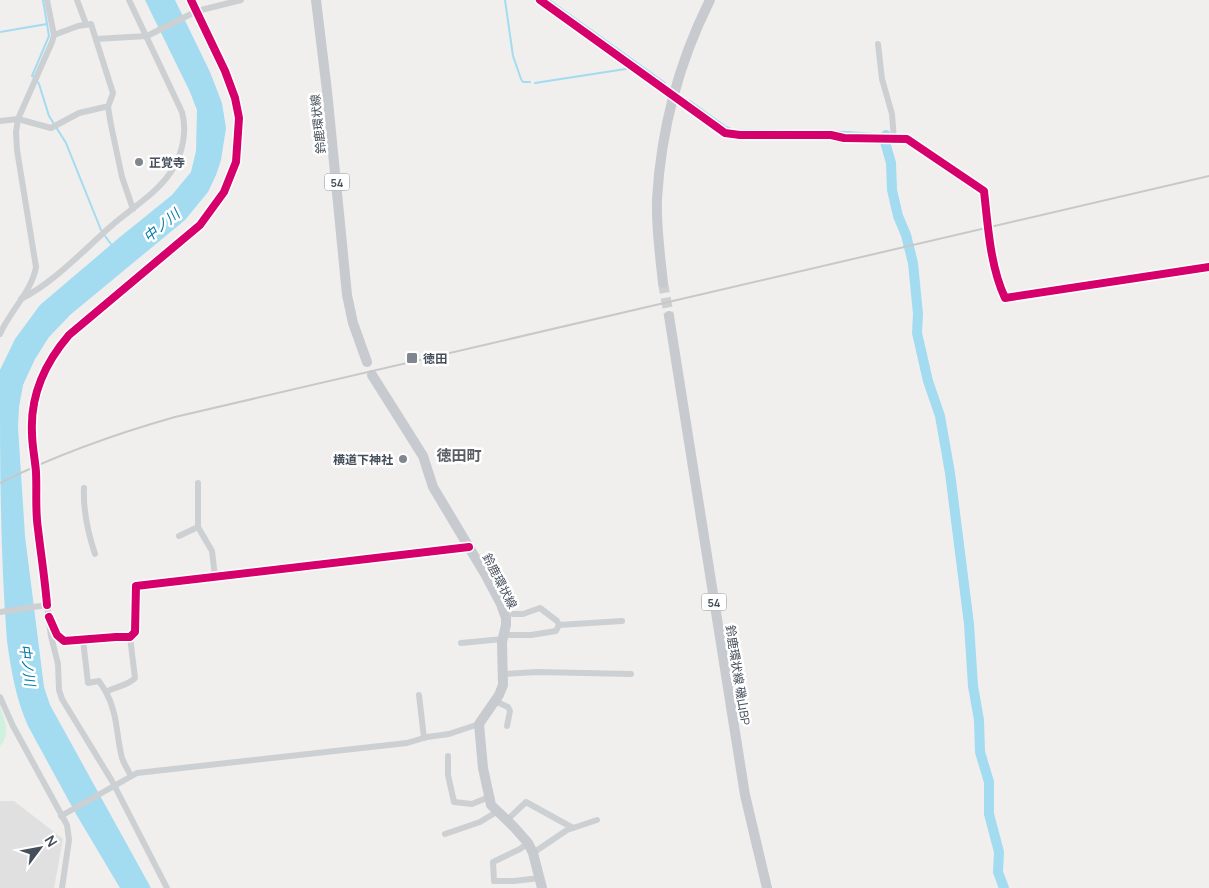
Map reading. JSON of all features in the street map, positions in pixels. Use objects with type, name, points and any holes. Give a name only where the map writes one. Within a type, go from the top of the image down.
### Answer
[{"type":"main road","name":"鈴鹿環状線","points":[[316,0],[347,295],[353,323],[367,362]]},
{"type":"main road","points":[[664,283],[658,236],[657,200],[668,114],[680,75],[710,0]]},
{"type":"main road","name":"鈴鹿環状線 磯山BP","points":[[669,316],[745,795],[767,888]]},
{"type":"main road","name":"鈴鹿環状線","points":[[372,375],[423,456],[433,487],[501,604],[506,618],[503,637],[503,685],[495,701],[479,724]]},
{"type":"main road","points":[[479,724],[483,768],[491,805],[528,843],[533,853],[541,883]]},
{"type":"street","points":[[0,334],[32,283],[36,267],[16,150],[16,132],[18,118],[51,46],[54,34],[47,0]]},
{"type":"street","points":[[77,0],[86,24]]},
{"type":"street","points":[[21,298],[38,290],[161,184],[174,168],[180,153],[184,118],[180,105],[129,0]]},
{"type":"street","points":[[167,888],[113,787],[112,781],[62,700],[59,690],[58,664],[46,606],[44,569],[38,529],[32,425],[35,397],[42,374],[54,353],[69,335],[200,225],[224,192],[236,162],[239,129],[238,109],[231,85],[191,0]]},
{"type":"street","points":[[96,40],[147,36],[196,12],[242,0]]},
{"type":"street","points":[[540,0],[722,131],[734,135],[831,136],[879,140],[907,139],[984,191],[987,220]]},
{"type":"street","points":[[54,34],[86,24],[92,24],[113,93],[108,107],[122,177],[133,209]]},
{"type":"street","points":[[878,44],[882,79],[892,114],[893,139]]},
{"type":"street","points":[[0,121],[18,118],[49,128],[79,113],[108,107]]},
{"type":"street","points":[[989,236],[1000,289],[1006,298],[1209,267]]},
{"type":"street","points":[[198,483],[198,527],[212,551],[215,577]]},
{"type":"street","points":[[84,488],[89,534],[95,554]]},
{"type":"street","points":[[179,536],[198,527]]},
{"type":"street","points":[[106,692],[131,682],[135,678],[130,637],[134,632],[136,586],[469,547]]},
{"type":"street","points":[[0,612],[46,606]]},
{"type":"street","points":[[513,614],[523,614],[540,608],[557,621],[559,625]]},
{"type":"street","points":[[49,618],[61,640],[64,641],[116,636],[130,637]]},
{"type":"street","points":[[559,625],[622,622]]},
{"type":"street","points":[[461,643],[540,634],[556,631],[559,625]]},
{"type":"street","points":[[83,640],[88,683],[99,681],[106,692],[116,715],[116,729],[122,757],[131,776]]},
{"type":"street","points":[[504,674],[537,672],[631,674]]},
{"type":"street","points":[[419,695],[424,738]]},
{"type":"street","points":[[0,697],[4,709],[66,825],[69,840],[62,888]]},
{"type":"street","points":[[495,701],[508,707],[510,711],[507,726]]},
{"type":"street","points":[[61,816],[136,773],[406,743],[449,734],[479,724]]},
{"type":"street","points":[[448,756],[448,775],[454,802],[472,804],[489,797]]},
{"type":"street","points":[[507,820],[526,802],[573,828]]},
{"type":"street","points":[[445,834],[480,822],[498,811]]},
{"type":"street","points":[[533,853],[566,830],[597,820]]},
{"type":"street","points":[[528,843],[493,862],[494,881],[541,883]]},
{"type":"shaded area","points":[[0,801],[14,801],[63,839],[54,888],[0,888]]},
{"type":"green space","points":[[0,706],[5,722],[6,737],[0,746]]},
{"type":"water","name":"中ノ川","points":[[145,0],[175,0],[210,72],[222,103],[226,128],[221,160],[208,192],[185,220],[70,315],[49,337],[35,359],[23,385],[18,427],[25,536],[44,687],[50,705],[151,888],[120,888],[76,814],[28,726],[14,684],[7,641],[3,573],[0,472],[0,370],[15,339],[40,305],[172,195],[191,172],[196,151],[197,110]]},
{"type":"waterway","points":[[43,0],[47,24]]},
{"type":"waterway","points":[[505,0],[513,56],[521,79],[523,82],[530,82]]},
{"type":"waterway","points":[[549,0],[665,83]]},
{"type":"waterway","points":[[0,32],[47,24],[49,36],[32,76],[34,77]]},
{"type":"waterway","points":[[535,83],[632,68]]},
{"type":"waterway","points":[[37,81],[49,116],[66,143],[101,230]]},
{"type":"waterway","points":[[690,101],[733,130],[848,132],[886,135]]},
{"type":"waterway","points":[[719,133],[732,137]]},
{"type":"waterway","points":[[886,135],[885,142],[891,163],[892,190],[913,263],[918,314],[917,333],[928,381],[940,416],[950,473],[969,624],[973,686],[979,720],[980,752],[989,782],[989,814],[999,852],[998,872],[1004,888]]},
{"type":"waterway","points":[[105,236],[111,244]]},
{"type":"tunnel","points":[[987,220],[989,236]]},
{"type":"tunnel","points":[[663,283],[669,316]]},
{"type":"railway","points":[[0,483],[86,446],[175,417],[1209,176]]},
{"type":"cycle path","points":[[47,605],[37,522],[36,472],[32,438],[32,419],[36,393],[46,369],[69,335],[200,225],[224,192],[236,162],[239,118],[235,98],[225,71],[191,0]]},
{"type":"cycle path","points":[[540,0],[725,133],[740,135],[831,135],[844,138],[907,139],[984,191],[993,259],[1005,298],[1209,267]]},
{"type":"cycle path","points":[[49,617],[57,635],[64,641],[130,637],[135,632],[136,586],[469,547]]},
{"type":"place","name":"正覚寺","points":[[139,162]]},
{"type":"place","name":"徳田","points":[[412,358]]},
{"type":"place","name":"横道下神社","points":[[403,459]]},
{"type":"district","name":"徳田町","points":[[459,455]]}]
